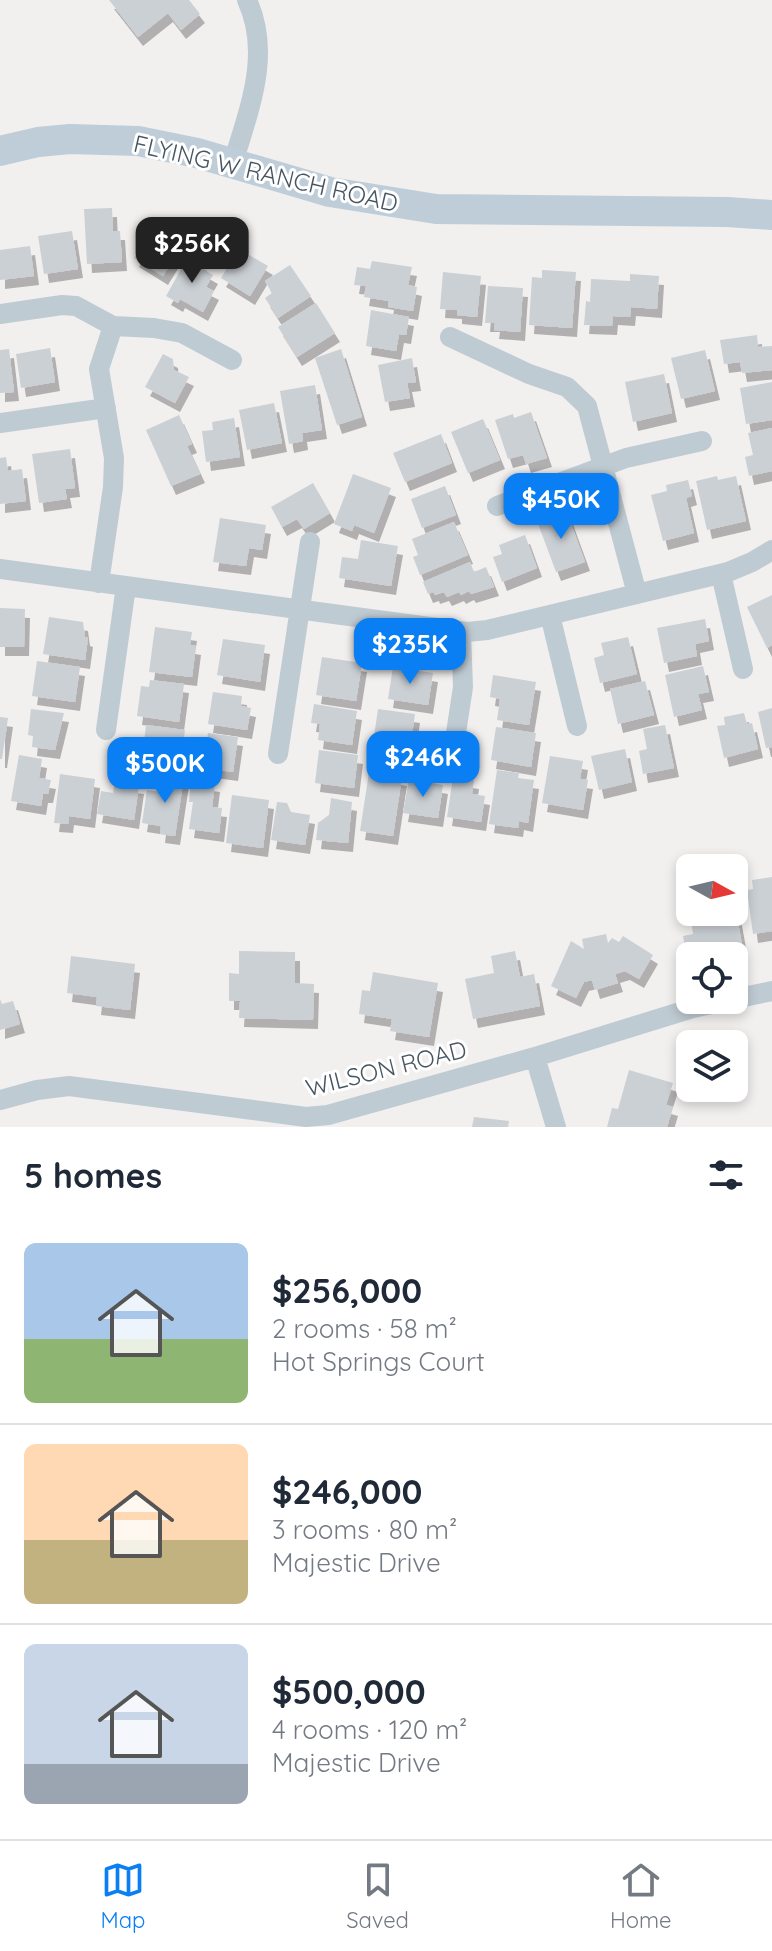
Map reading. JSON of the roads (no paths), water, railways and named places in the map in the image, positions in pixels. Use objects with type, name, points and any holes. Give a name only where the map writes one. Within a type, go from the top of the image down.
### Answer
[{"type":"street","points":[[233,163],[256,82],[259,56],[256,28],[247,0]]},
{"type":"street","name":"FLYING W RANCH ROAD","points":[[0,151],[38,142],[102,138],[138,141],[233,163],[330,192],[436,209],[772,215]]},
{"type":"street","points":[[0,314],[62,305],[76,306],[113,326],[182,333],[232,360]]},
{"type":"street","points":[[99,583],[113,487],[114,458],[99,369],[113,326]]},
{"type":"street","points":[[450,337],[529,374],[567,387],[587,406],[637,594]]},
{"type":"street","points":[[0,423],[106,408]]},
{"type":"street","points":[[497,506],[604,465],[702,441]]},
{"type":"street","points":[[278,754],[310,542]]},
{"type":"street","points":[[0,569],[461,632],[487,630],[721,574],[772,550]]},
{"type":"street","points":[[721,574],[743,669]]},
{"type":"street","points":[[106,730],[126,586]]},
{"type":"street","points":[[550,615],[577,726]]},
{"type":"street","points":[[456,733],[463,687],[461,632]]},
{"type":"street","name":"WILSON ROAD","points":[[748,996],[772,991]]},
{"type":"street","name":"WILSON ROAD","points":[[0,1100],[37,1090],[69,1086],[306,1117],[328,1115],[535,1057],[676,1013]]},
{"type":"street","points":[[535,1057],[556,1127]]}]
